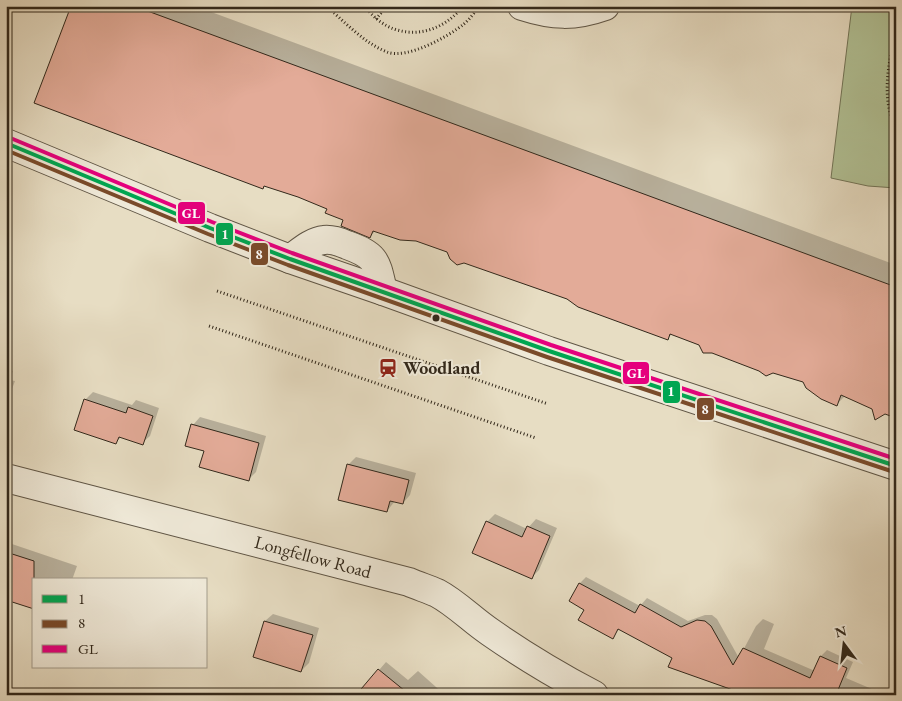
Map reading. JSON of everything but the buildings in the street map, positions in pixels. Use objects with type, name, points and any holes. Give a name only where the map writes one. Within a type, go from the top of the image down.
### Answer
[{"type":"street","points":[[522,6],[543,13],[561,15],[576,14],[605,6]]},
{"type":"street","points":[[6,143],[210,228],[290,259],[549,351],[896,466]]},
{"type":"street","name":"Longfellow Road","points":[[6,478],[409,582],[438,593],[555,685],[594,695]]},
{"type":"path","points":[[326,6],[364,38],[389,53],[397,54],[414,50],[447,36],[465,23],[479,6]]},
{"type":"path","points":[[365,6],[376,19],[397,30],[416,32],[428,31],[445,24],[463,6]]},
{"type":"path","points":[[376,19],[387,6]]},
{"type":"path","points":[[455,6],[460,10]]},
{"type":"path","points":[[896,35],[888,80],[890,108],[896,127]]},
{"type":"path","points":[[216,290],[548,404]]},
{"type":"path","points":[[209,326],[536,438]]},
{"type":"green space","points":[[852,6],[896,6],[896,188],[868,186],[831,178]]},
{"type":"transit line","name":"GL","points":[[8,137],[212,222],[292,253],[551,345],[896,459]]},
{"type":"transit line","name":"1","points":[[6,143],[210,228],[290,259],[549,351],[896,466]]},
{"type":"transit line","name":"8","points":[[6,150],[208,234],[288,265],[547,357],[894,472]]},
{"type":"place","name":"Woodland","points":[[388,368]]}]
